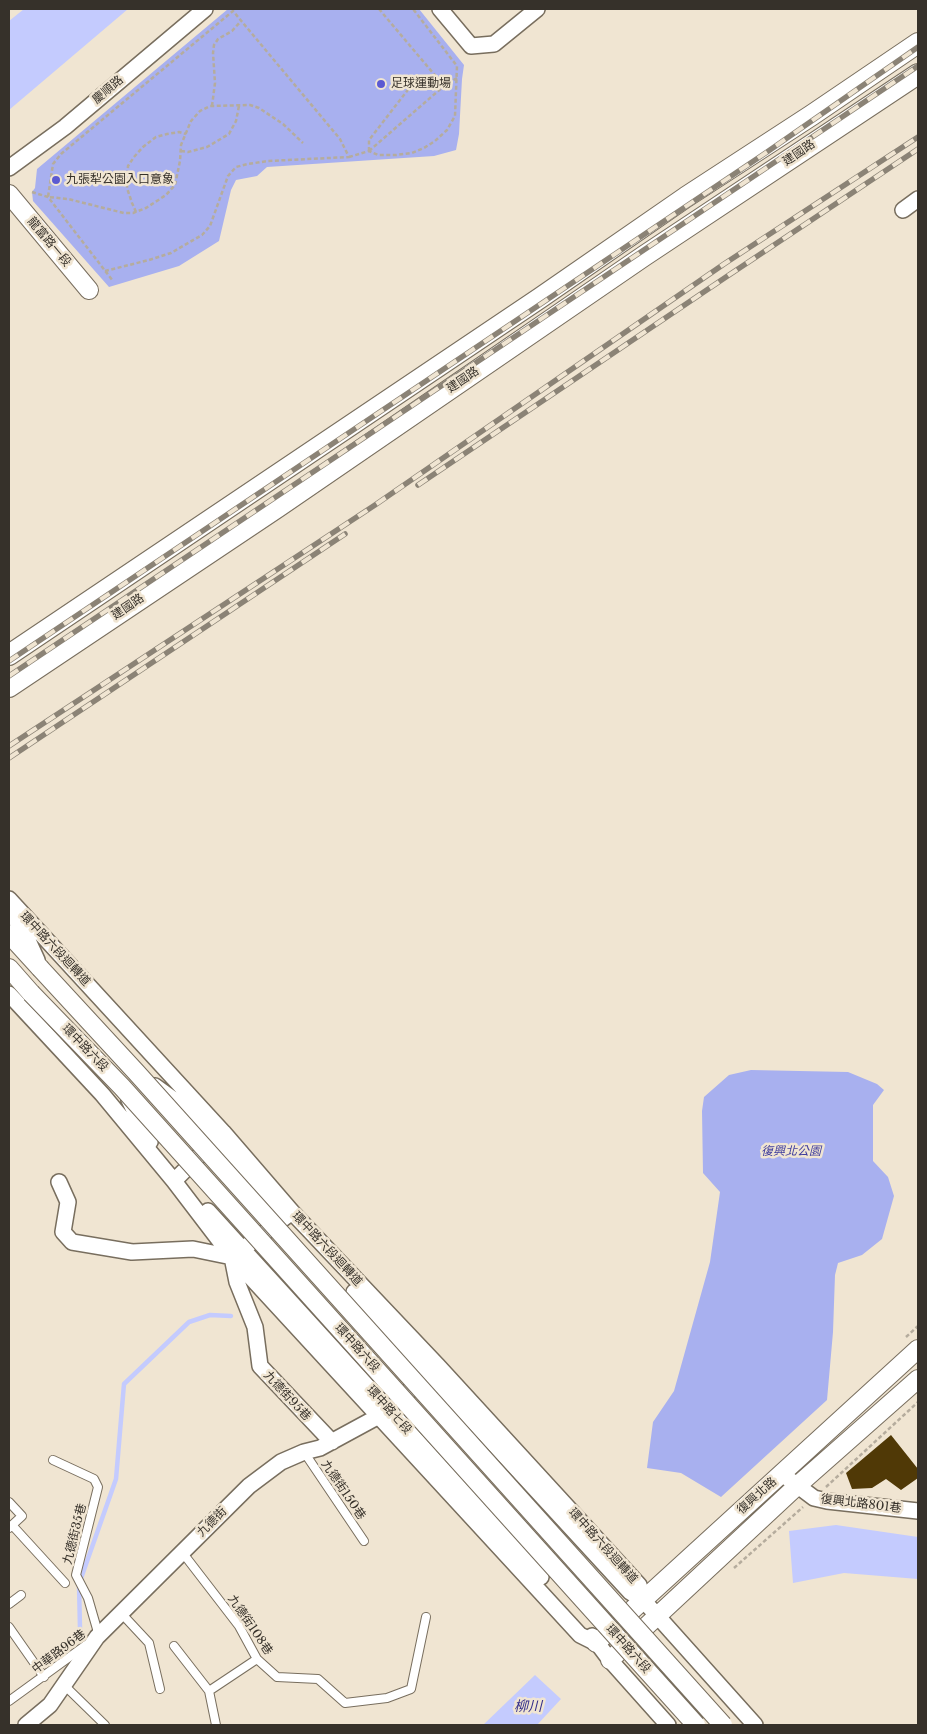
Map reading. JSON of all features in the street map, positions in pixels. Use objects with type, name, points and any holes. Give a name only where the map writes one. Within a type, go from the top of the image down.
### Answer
[{"type":"main road","name":"建國路","points":[[9,655],[540,298],[703,185],[812,115],[918,43]]},
{"type":"main road","name":"建國路","points":[[9,687],[278,507],[644,256],[918,74]]},
{"type":"street","name":"慶順路","points":[[9,168],[65,126],[205,9]]},
{"type":"street","points":[[440,9],[471,46],[494,44],[537,9]]},
{"type":"street","name":"龍富路一段","points":[[9,194],[89,290]]},
{"type":"street","points":[[903,210],[918,200]]},
{"type":"street","name":"環中路六段迴轉道","points":[[9,899],[218,1137]]},
{"type":"street","name":"環中路六段","points":[[9,909],[27,938],[40,968],[136,1072],[723,1725]]},
{"type":"street","points":[[9,934],[40,968]]},
{"type":"street","points":[[9,968],[31,993]]},
{"type":"street","name":"環中路六段","points":[[9,981],[31,993],[122,1088],[696,1725]]},
{"type":"street","points":[[9,994],[177,1178],[218,1137]]},
{"type":"street","name":"環中路六段","points":[[136,1072],[178,1102],[218,1137],[288,1215],[434,1370],[630,1592],[644,1600],[755,1725]]},
{"type":"street","name":"環中路七段","points":[[122,1088],[150,1142],[238,1253],[383,1412],[589,1631],[610,1660],[668,1725]]},
{"type":"street","points":[[58,1182],[68,1202],[63,1232],[72,1242],[132,1252],[193,1250],[238,1253],[288,1215]]},
{"type":"street","name":"九德街95巷","points":[[238,1253],[237,1282],[255,1327],[260,1366],[332,1442]]},
{"type":"street","name":"復興北路","points":[[596,1643],[918,1349]]},
{"type":"street","name":"九德街","points":[[26,1725],[50,1705],[97,1637],[249,1486],[281,1462],[304,1452],[320,1448],[383,1412],[434,1370]]},
{"type":"street","name":"復興北路","points":[[610,1660],[798,1485],[918,1379]]},
{"type":"street","name":"復興北路801巷","points":[[782,1474],[814,1498],[918,1511]]},
{"type":"lane","name":"九德街150巷","points":[[304,1452],[364,1541]]},
{"type":"lane","name":"九德街35巷","points":[[54,1460],[94,1479],[98,1487],[76,1574],[88,1598],[97,1629],[97,1637]]},
{"type":"lane","points":[[9,1502],[22,1516],[11,1526],[65,1583]]},
{"type":"lane","name":"九德街108巷","points":[[182,1552],[240,1626],[256,1658],[277,1677],[318,1679],[345,1703],[387,1698],[411,1689],[426,1616]]},
{"type":"lane","points":[[9,1604],[21,1595]]},
{"type":"lane","points":[[121,1613],[149,1644],[160,1689]]},
{"type":"lane","points":[[9,1627],[44,1677]]},
{"type":"lane","name":"中華路96巷","points":[[9,1702],[97,1637]]},
{"type":"lane","points":[[174,1646],[209,1691],[216,1725]]},
{"type":"lane","points":[[209,1691],[256,1658]]},
{"type":"lane","points":[[64,1685],[105,1725]]},
{"type":"path","points":[[379,9],[444,86]]},
{"type":"path","points":[[370,151],[378,155],[412,153],[435,141],[447,130],[455,116],[457,66],[413,9]]},
{"type":"path","points":[[113,281],[48,197],[50,177],[54,164],[61,154],[234,10],[241,21],[340,139],[349,157]]},
{"type":"path","points":[[212,106],[215,83],[214,45],[218,39],[232,31],[241,21]]},
{"type":"path","points":[[105,271],[171,253],[202,235],[210,226],[228,176],[236,167],[268,161],[349,157],[370,151],[444,86],[457,78]]},
{"type":"path","points":[[370,151],[370,140],[414,82]]},
{"type":"path","points":[[32,192],[48,197],[68,198],[124,213],[136,212],[146,208],[166,196],[175,185],[181,145],[191,120],[200,112],[212,106],[250,105],[259,108],[283,124],[303,142]]},
{"type":"path","points":[[181,151],[188,152],[207,147],[229,134],[239,113],[239,106]]},
{"type":"path","points":[[136,212],[127,188],[128,166],[143,147],[156,138],[179,132],[186,134]]},
{"type":"path","points":[[733,1569],[814,1498],[918,1402]]},
{"type":"green space","points":[[228,9],[419,9],[464,65],[456,150],[434,156],[267,167],[257,176],[236,180],[231,190],[219,241],[179,266],[109,287],[33,201],[32,192],[35,188],[37,169]]},
{"type":"green space","name":"復興北公園","points":[[751,1070],[848,1072],[877,1084],[884,1090],[873,1105],[873,1161],[888,1177],[894,1196],[882,1239],[862,1255],[838,1263],[835,1275],[833,1332],[827,1400],[721,1497],[681,1473],[647,1468],[653,1422],[674,1391],[710,1262],[720,1192],[703,1173],[702,1111],[704,1097],[729,1075]]},
{"type":"water","points":[[24,9],[128,9],[9,110],[9,21]]},
{"type":"water","points":[[836,1525],[918,1537],[918,1579],[844,1573],[793,1583],[789,1531]]},
{"type":"water","name":"柳川","points":[[535,1675],[561,1699],[537,1725],[483,1725]]},
{"type":"building","points":[[891,1435],[918,1469],[918,1478],[901,1490],[886,1479],[872,1488],[852,1489],[846,1473]]},
{"type":"waterway","points":[[80,1629],[79,1584],[116,1479],[124,1384],[189,1322],[210,1315],[231,1316]]},
{"type":"railway","points":[[9,661],[767,152],[918,47]]},
{"type":"railway","points":[[9,676],[918,66]]},
{"type":"railway","points":[[9,746],[375,505],[724,264],[918,137]]},
{"type":"railway","points":[[418,485],[918,149]]},
{"type":"railway","points":[[9,758],[345,534]]},
{"type":"place","name":"足球運動場","points":[[381,84]]},
{"type":"place","name":"九張犁公園入口意象","points":[[56,180]]}]
